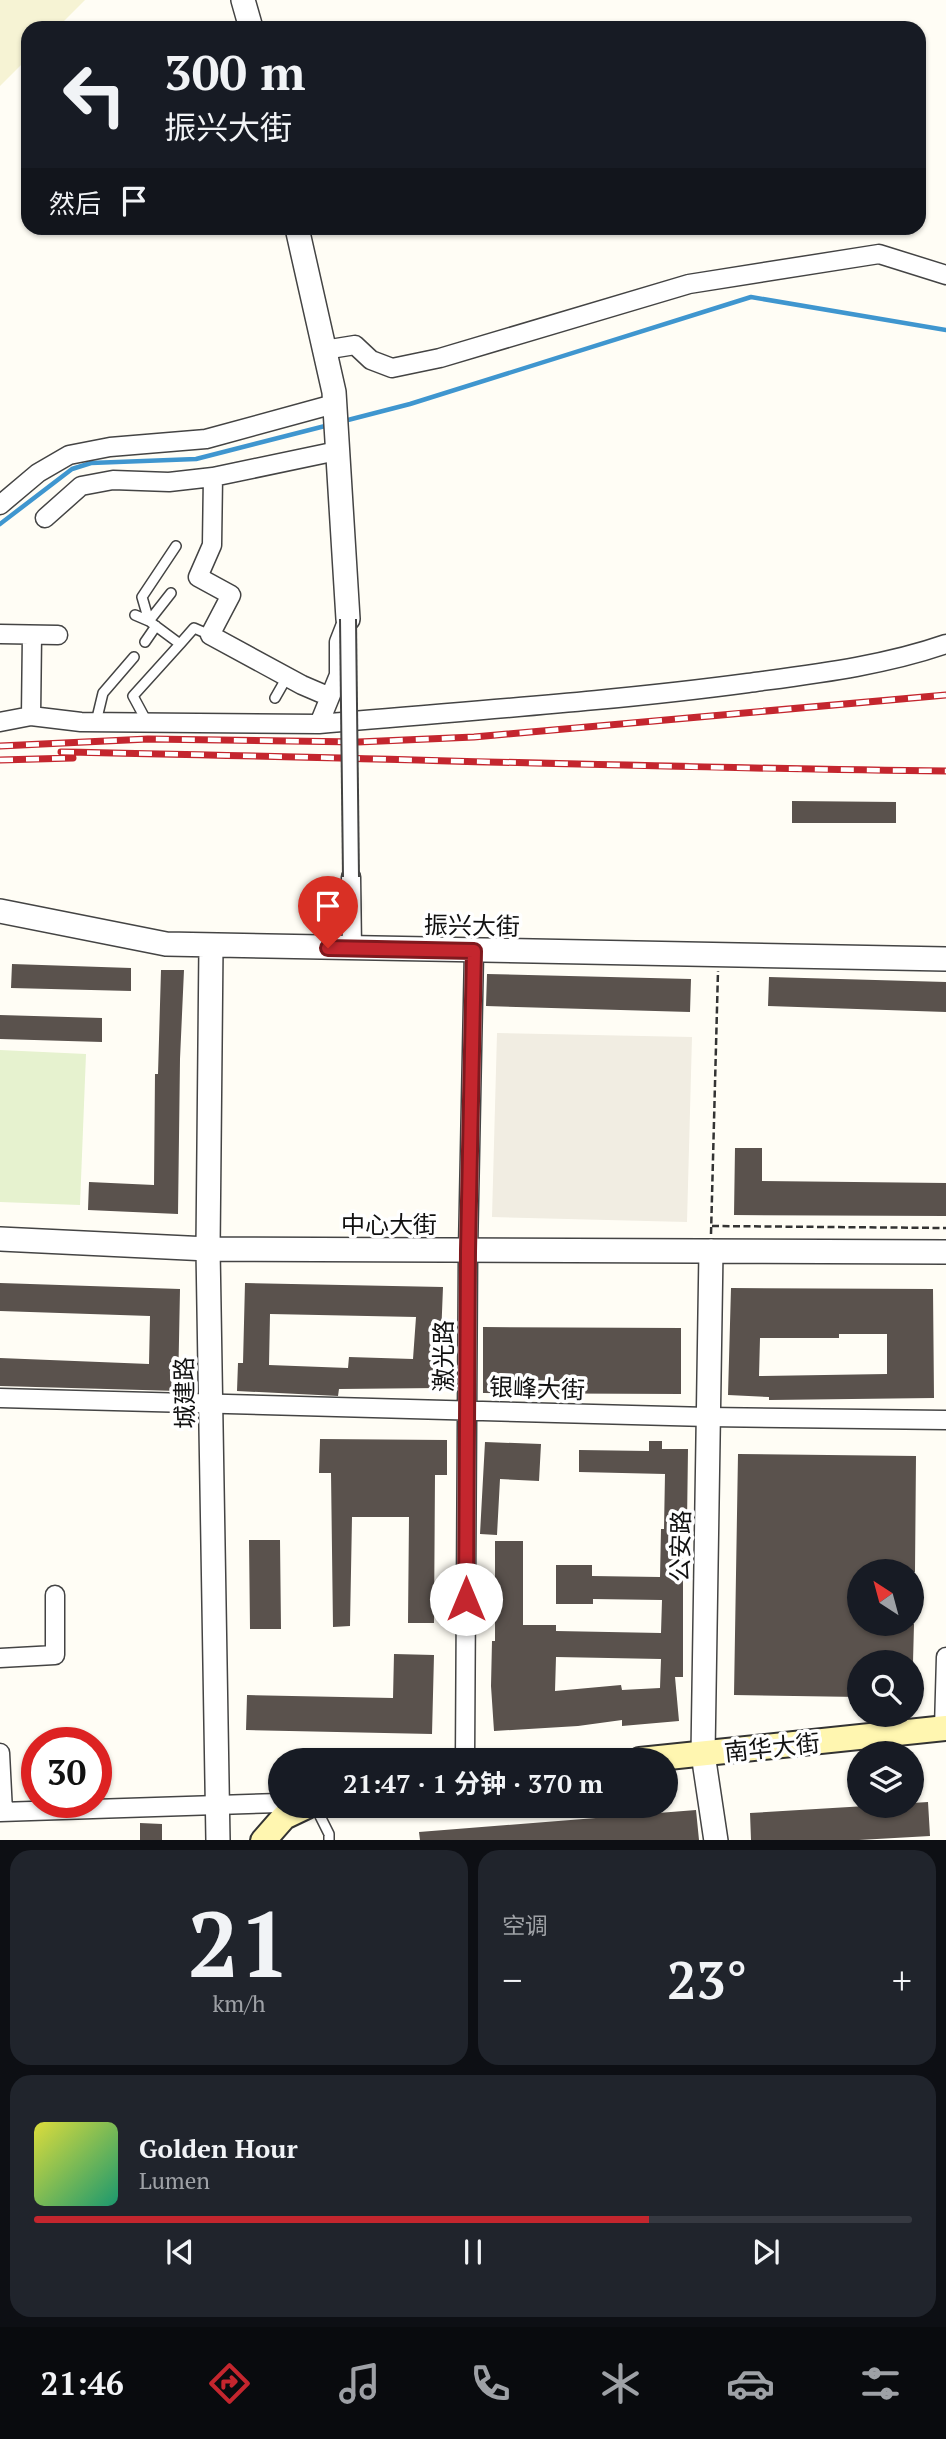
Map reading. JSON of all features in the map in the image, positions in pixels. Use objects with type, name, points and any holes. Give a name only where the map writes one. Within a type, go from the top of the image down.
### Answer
[{"type":"main road","name":"南华大街","points":[[678,1756],[946,1728]]},
{"type":"main road","points":[[263,1840],[284,1818]]},
{"type":"street","points":[[243,0],[249,21]]},
{"type":"street","points":[[299,235],[324,350],[336,425],[348,620],[352,948]]},
{"type":"street","points":[[324,350],[355,345],[371,360],[392,368],[440,358],[689,284],[879,254],[946,275]]},
{"type":"street","points":[[45,518],[81,486],[113,480],[169,482],[213,477],[336,425]]},
{"type":"street","points":[[0,505],[38,473],[69,455],[110,447],[336,425]]},
{"type":"street","points":[[213,477],[212,545],[198,577],[231,595],[210,635],[330,697]]},
{"type":"street","points":[[319,724],[340,675],[339,642],[348,620]]},
{"type":"street","points":[[0,634],[58,635]]},
{"type":"street","points":[[31,716],[32,635]]},
{"type":"street","points":[[0,722],[31,716],[96,722],[319,724],[704,689],[829,671],[914,655],[946,644]]},
{"type":"street","name":"振兴大街","points":[[0,911],[166,944],[946,958]]},
{"type":"street","name":"城建路","points":[[211,945],[208,1249],[218,1840]]},
{"type":"street","name":"激光路","points":[[465,1748],[468,1251],[474,951]]},
{"type":"street","name":"中心大街","points":[[0,1239],[208,1249],[946,1252]]},
{"type":"street","name":"公安路","points":[[711,1251],[703,1754],[716,1840]]},
{"type":"street","name":"银峰大街","points":[[0,1398],[708,1417],[946,1420]]},
{"type":"street","points":[[0,1658],[55,1655],[55,1595]]},
{"type":"street","points":[[946,1657],[946,1728]]},
{"type":"street","points":[[0,1753],[1,1812],[268,1803]]},
{"type":"lane","points":[[153,624],[142,597],[176,546]]},
{"type":"lane","points":[[145,642],[171,593]]},
{"type":"lane","points":[[135,615],[153,624],[180,644]]},
{"type":"lane","points":[[147,723],[133,696],[194,628],[210,635]]},
{"type":"lane","points":[[96,722],[103,693],[134,657]]},
{"type":"lane","points":[[275,698],[287,677]]},
{"type":"lane","points":[[321,1818],[329,1840]]},
{"type":"path","points":[[711,1251],[719,955]]},
{"type":"path","points":[[712,1226],[946,1227]]},
{"type":"shaded area","points":[[0,0],[85,0],[64,21],[21,21],[21,65],[0,86]]},
{"type":"shaded area","points":[[497,1033],[692,1037],[687,1222],[492,1217]]},
{"type":"green space","points":[[0,1050],[86,1054],[80,1205],[0,1202]]},
{"type":"building","points":[[792,801],[896,802],[896,823],[792,823]]},
{"type":"building","points":[[12,964],[131,968],[131,991],[11,988]]},
{"type":"building","points":[[161,970],[184,970],[178,1214],[88,1210],[89,1182],[154,1185],[155,1074],[158,1074]]},
{"type":"building","points":[[487,974],[691,979],[690,1012],[486,1006]]},
{"type":"building","points":[[769,977],[946,982],[946,1012],[768,1006]]},
{"type":"building","points":[[0,1015],[102,1018],[102,1042],[0,1039]]},
{"type":"building","points":[[735,1148],[762,1148],[762,1181],[946,1183],[946,1216],[734,1215]]},
{"type":"building","points":[[0,1283],[180,1289],[178,1391],[0,1386],[0,1358],[149,1364],[150,1316],[0,1311]]},
{"type":"building","points":[[245,1283],[443,1287],[439,1388],[339,1389],[338,1396],[237,1391],[238,1363],[243,1363]],"holes":[[[270,1314],[416,1317],[413,1359],[349,1357],[348,1368],[269,1365]]]},
{"type":"building","points":[[731,1288],[933,1289],[934,1398],[769,1400],[769,1397],[728,1395]],"holes":[[[839,1334],[887,1334],[887,1374],[759,1376],[760,1338],[839,1338]]]},
{"type":"building","points":[[483,1327],[681,1328],[681,1394],[483,1393]]},
{"type":"building","points":[[320,1439],[447,1440],[447,1475],[435,1475],[434,1623],[408,1623],[409,1517],[352,1517],[350,1626],[333,1627],[331,1473],[319,1473]]},
{"type":"building","points":[[649,1441],[662,1441],[662,1449],[688,1449],[687,1523],[683,1523],[683,1677],[675,1677],[679,1721],[622,1726],[622,1720],[578,1726],[494,1731],[491,1686],[492,1641],[495,1641],[495,1541],[523,1541],[523,1625],[556,1625],[556,1631],[661,1633],[662,1600],[593,1599],[593,1604],[556,1604],[556,1565],[592,1565],[592,1576],[660,1577],[665,1474],[579,1472],[579,1450],[649,1451]],"holes":[[[556,1657],[661,1659],[660,1688],[622,1690],[621,1685],[555,1691]]]},
{"type":"building","points":[[485,1442],[541,1444],[539,1481],[500,1479],[497,1535],[480,1534]]},
{"type":"building","points":[[738,1454],[916,1456],[915,1559],[847,1559],[847,1636],[914,1636],[913,1650],[847,1650],[847,1697],[734,1695]]},
{"type":"building","points":[[249,1540],[280,1540],[281,1629],[250,1629]]},
{"type":"building","points":[[394,1654],[434,1655],[432,1734],[246,1730],[247,1695],[393,1698]]},
{"type":"building","points":[[924,1802],[928,1802],[930,1836],[859,1840],[751,1840],[750,1813],[847,1807],[847,1818],[924,1818]]},
{"type":"building","points":[[696,1810],[699,1840],[420,1840],[419,1832],[595,1818],[678,1818],[678,1811]]},
{"type":"building","points":[[140,1823],[162,1824],[162,1840],[140,1840]]},
{"type":"waterway","points":[[344,421],[410,404],[751,297],[946,330]]},
{"type":"waterway","points":[[0,524],[72,469],[91,463],[196,459],[329,425]]},
{"type":"railway","points":[[0,746],[148,739],[358,742],[474,737],[946,695]]},
{"type":"railway","points":[[61,752],[946,771]]},
{"type":"railway","points":[[0,760],[73,758]]},
{"type":"route","points":[[328,948],[474,951],[468,1251],[466,1599]]}]
